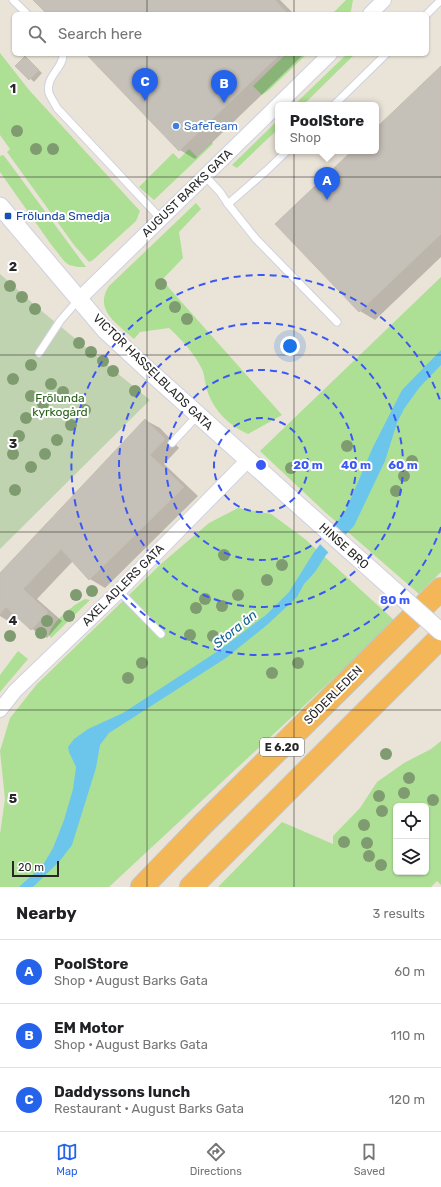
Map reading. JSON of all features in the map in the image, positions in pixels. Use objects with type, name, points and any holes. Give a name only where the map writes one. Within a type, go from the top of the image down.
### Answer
[{"type":"highway","name":"SÖDERLEDEN","points":[[142,887],[441,589]]},
{"type":"highway","name":"E 6.20","points":[[195,884],[441,637]]},
{"type":"highway","points":[[129,887],[188,840]]},
{"type":"street","points":[[372,12],[384,0]]},
{"type":"street","name":"AUGUST BARKS GATA","points":[[281,102],[328,56]]},
{"type":"street","name":"AUGUST BARKS GATA","points":[[79,299],[275,108]]},
{"type":"street","name":"VICTOR HASSELBLADS GATA","points":[[0,206],[105,330],[247,461]]},
{"type":"street","name":"HINSE BRO","points":[[247,461],[441,632]]},
{"type":"street","name":"AXEL ADLERS GATA","points":[[0,710],[15,691],[119,591],[247,461]]},
{"type":"lane","points":[[13,0],[25,12]]},
{"type":"lane","points":[[428,12],[441,0]]},
{"type":"lane","points":[[63,56],[62,63],[49,83],[49,94],[57,108],[161,219]]},
{"type":"lane","points":[[337,102],[384,56]]},
{"type":"lane","points":[[228,204],[284,154]]},
{"type":"lane","points":[[205,176],[220,192],[256,239],[337,322]]},
{"type":"lane","points":[[39,353],[60,321],[79,299]]},
{"type":"lane","points":[[172,443],[198,416]]},
{"type":"lane","points":[[119,591],[161,634]]},
{"type":"green space","points":[[346,0],[353,0],[350,12],[334,12]]},
{"type":"green space","points":[[0,53],[29,90],[140,211],[136,221],[89,262],[74,245],[7,152],[10,149],[0,135]]},
{"type":"green space","points":[[284,56],[305,56],[262,95],[253,86]]},
{"type":"green space","points":[[345,56],[353,56],[306,102],[297,102]]},
{"type":"green space","points":[[275,123],[275,132],[237,168],[232,165]]},
{"type":"green space","points":[[212,142],[213,144],[154,200],[139,187],[173,153],[179,159],[189,149],[197,157]]},
{"type":"green space","points":[[3,155],[86,267],[69,265],[50,243],[0,172],[0,156]]},
{"type":"green space","points":[[196,203],[201,209],[179,232],[183,258],[162,280],[282,415],[248,434],[229,423],[219,412],[208,393],[203,372],[199,363],[179,337],[169,328],[140,332],[134,339],[110,316],[104,302],[109,286]]},
{"type":"green space","name":"Frölunda kyrkogård","points":[[0,274],[38,308],[150,400],[0,549]]},
{"type":"green space","points":[[441,277],[441,572],[419,594],[326,513],[260,451]]},
{"type":"green space","points":[[238,508],[271,514],[305,539],[395,621],[109,887],[0,887],[0,834],[5,799],[0,751],[10,718],[37,684],[162,563],[209,523]]},
{"type":"green space","points":[[85,599],[90,600],[51,638],[49,635],[58,619]]},
{"type":"green space","points":[[18,651],[28,659],[0,692],[0,675]]},
{"type":"green space","points":[[441,741],[441,885],[437,881],[431,887],[218,887],[282,822],[333,844],[333,836],[360,808],[377,782],[404,763],[431,749]]},
{"type":"water","points":[[441,350],[441,365],[419,388],[404,409],[397,423],[385,461],[354,526],[326,555],[315,572],[304,584],[297,597],[267,625],[226,658],[109,733],[100,745],[96,768],[72,845],[59,862],[33,887],[19,887],[43,865],[53,848],[64,820],[73,789],[76,767],[68,747],[74,739],[88,729],[123,713],[218,651],[266,615],[289,592],[314,552],[345,512],[373,447],[402,390]]},
{"type":"pier","points":[[333,524],[347,536],[330,554],[319,543]]},
{"type":"building","points":[[33,0],[275,0],[286,12],[45,12]]},
{"type":"building","points":[[25,56],[39,70],[29,80],[15,66]]},
{"type":"building","points":[[88,56],[278,56],[179,151]]},
{"type":"building","points":[[441,66],[441,234],[359,312],[275,224],[349,154],[379,154],[379,125]]},
{"type":"building","points":[[145,419],[165,439],[150,455],[184,487],[89,580],[61,549],[23,589],[48,612],[31,630],[6,607],[0,614],[0,573]]},
{"type":"place","name":"Daddyssons lunch","points":[[145,101]]},
{"type":"place","name":"EM Motor","points":[[224,103]]},
{"type":"place","name":"SafeTeam","points":[[176,126]]},
{"type":"place","name":"PoolStore","points":[[327,200]]},
{"type":"place","name":"Frölunda Smedja","points":[[8,216]]},
{"type":"water label","name":"Stora ån","points":[[235,629]]}]
